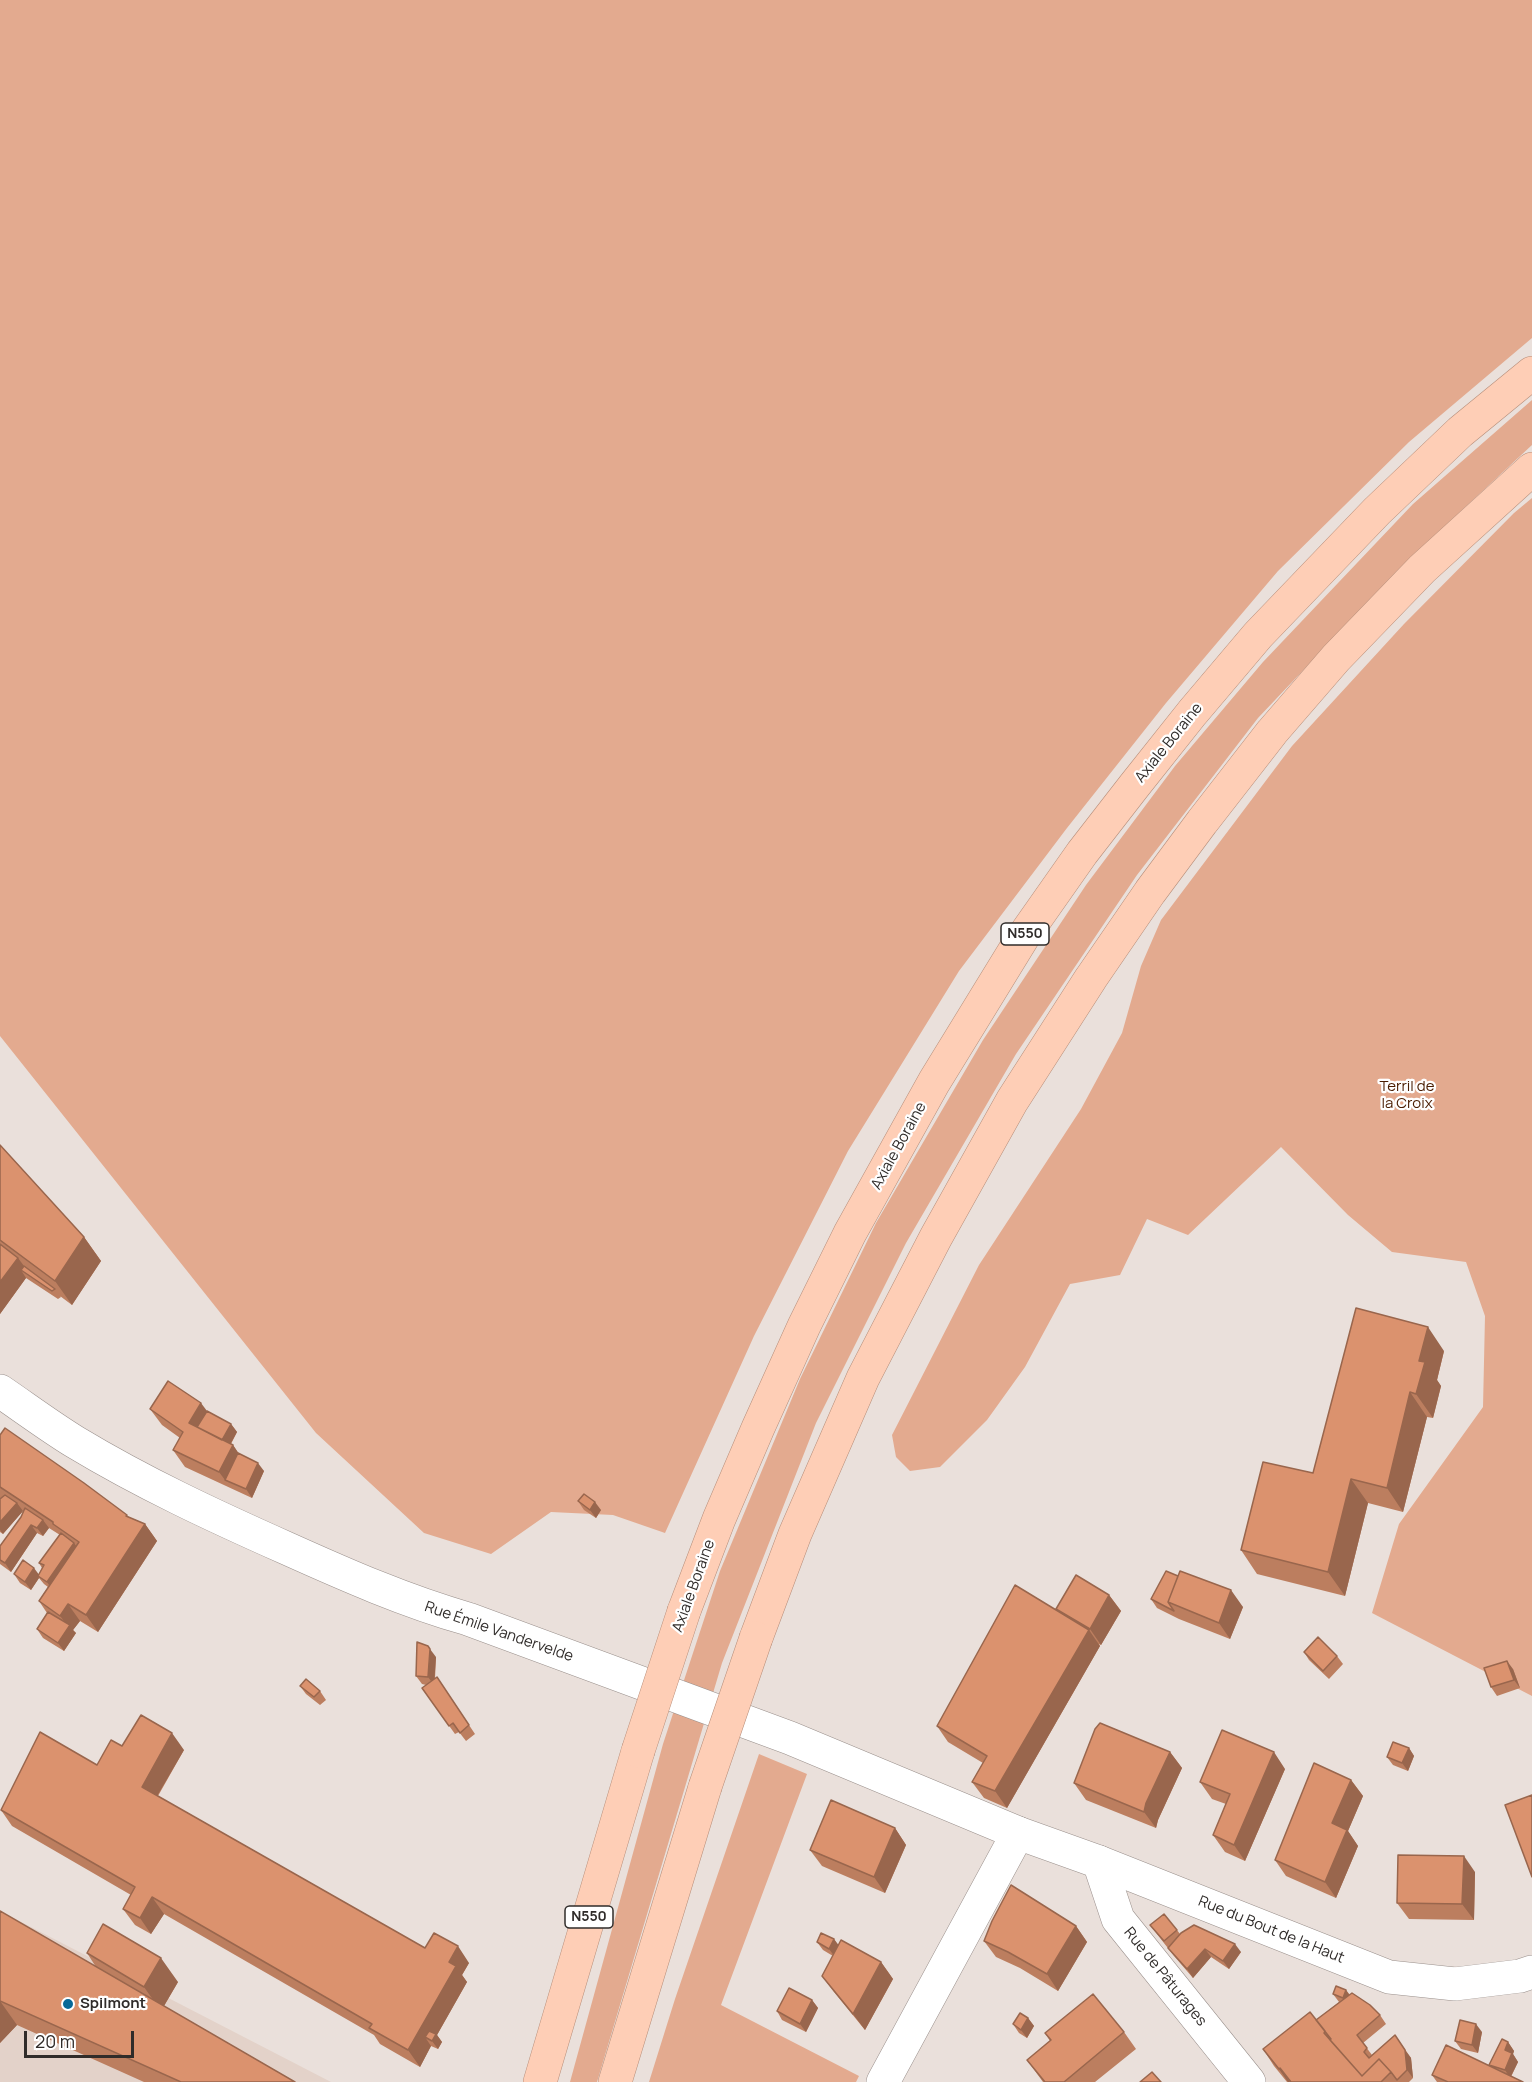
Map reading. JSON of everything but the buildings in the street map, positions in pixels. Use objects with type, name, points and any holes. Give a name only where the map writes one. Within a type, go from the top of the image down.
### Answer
[{"type":"highway","name":"Axiale Boraine","points":[[540,2082],[638,1751],[684,1611],[719,1519],[804,1326],[850,1233],[934,1082],[1023,937],[1082,853],[1192,713],[1258,635],[1377,511],[1460,432],[1532,373]]},
{"type":"highway","points":[[615,2082],[705,1787],[756,1638],[795,1534],[862,1378],[1011,1101],[1150,892],[1272,732],[1336,658],[1422,569],[1532,469]]},
{"type":"street","name":"Rue Émile Vandervelde","points":[[0,1391],[73,1441],[124,1470],[196,1508],[328,1567],[424,1606],[557,1651],[799,1741],[1018,1833]]},
{"type":"street","name":"Rue du Bout de la Haut","points":[[1018,1833],[1099,1862],[1389,1977],[1455,1984],[1520,1976],[1532,1972]]},
{"type":"street","points":[[883,2082],[1018,1833]]},
{"type":"street","name":"Rue de Pâturages","points":[[1099,1862],[1118,1919],[1249,2082]]},
{"type":"shaded area","points":[[0,1911],[331,2082],[0,2082]]},
{"type":"green space","points":[[0,0],[1532,0],[1532,338],[1409,442],[1278,571],[1166,703],[1067,828],[959,971],[848,1151],[754,1336],[665,1533],[613,1515],[551,1512],[491,1554],[424,1533],[316,1433],[0,1036]]},
{"type":"green space","points":[[1532,400],[1532,445],[1401,567],[1258,718],[1137,875],[1016,1054],[906,1243],[816,1423],[722,1663],[597,2082],[570,2082],[663,1744],[720,1571],[800,1379],[876,1223],[983,1040],[1086,885],[1175,766],[1263,662],[1413,504]]},
{"type":"green space","name":"Terril de la Croix","points":[[1532,498],[1532,1696],[1372,1613],[1399,1524],[1483,1407],[1485,1316],[1466,1262],[1392,1252],[1348,1215],[1281,1147],[1188,1235],[1147,1219],[1120,1275],[1070,1284],[1025,1367],[987,1420],[940,1467],[910,1471],[896,1457],[892,1435],[979,1265],[1081,1109],[1122,1033],[1141,966],[1161,920],[1292,746],[1404,624],[1514,513]]},
{"type":"green space","points":[[759,1754],[807,1774],[721,2005],[859,2076],[856,2082],[649,2082],[675,1999]]},
{"type":"place","name":"Spilmont","points":[[68,2004]]}]
